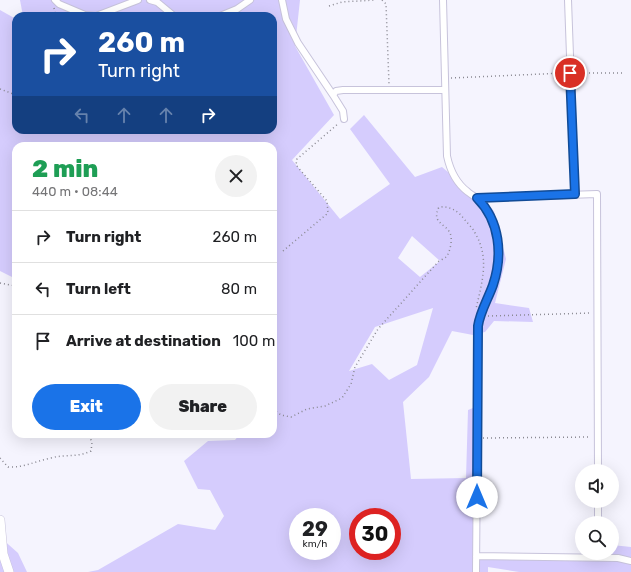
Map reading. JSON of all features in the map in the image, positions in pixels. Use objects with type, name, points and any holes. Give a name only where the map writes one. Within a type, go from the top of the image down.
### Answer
[{"type":"street","points":[[55,0],[59,4],[78,12]]},
{"type":"street","points":[[106,12],[138,0]]},
{"type":"street","points":[[150,0],[157,2],[169,12]]},
{"type":"street","points":[[230,12],[238,9],[250,0]]},
{"type":"street","points":[[282,0],[286,19],[298,43],[343,111],[344,119]]},
{"type":"street","points":[[443,0],[447,156],[449,167],[458,183],[484,205],[490,216],[497,237],[499,250],[498,263],[493,284],[478,326],[476,572]]},
{"type":"street","points":[[568,0],[575,194]]},
{"type":"street","points":[[333,95],[336,91],[343,90],[445,90]]},
{"type":"street","points":[[477,198],[597,194],[598,464]]},
{"type":"street","points":[[0,520],[3,554],[9,572]]},
{"type":"street","points":[[476,556],[575,556]]},
{"type":"street","points":[[619,558],[631,561]]},
{"type":"path","points":[[329,6],[342,2],[375,0]]},
{"type":"path","points":[[382,0],[386,4],[389,90]]},
{"type":"path","points":[[445,78],[570,73],[625,73]]},
{"type":"path","points":[[0,89],[12,94]]},
{"type":"path","points":[[282,251],[328,213],[327,201],[296,165],[297,159],[344,119]]},
{"type":"path","points":[[277,412],[281,415],[291,417],[307,409],[325,406],[342,398],[351,384],[355,367],[378,329],[438,262],[447,256],[451,244],[450,234],[438,221],[437,212],[439,208],[447,206],[460,214],[475,233],[484,256],[484,271],[474,314],[480,317],[494,315],[598,313]]},
{"type":"path","points":[[0,283],[12,285]]},
{"type":"path","points":[[477,438],[598,437]]},
{"type":"path","points":[[0,458],[8,467],[18,468],[52,457],[82,455],[91,451],[92,443],[90,438]]},
{"type":"shaded area","points":[[20,0],[300,0],[295,46],[334,115],[292,160],[340,219],[390,184],[350,129],[364,115],[415,177],[442,167],[494,211],[506,259],[495,303],[529,308],[533,322],[494,321],[485,332],[473,335],[452,331],[429,377],[403,402],[411,479],[466,478],[468,410],[473,408],[479,438],[474,555],[575,559],[575,560],[619,560],[619,546],[631,547],[631,572],[519,572],[488,567],[488,572],[88,572],[98,570],[178,524],[215,530],[224,516],[210,490],[198,489],[184,461],[208,441],[235,440],[237,438],[277,438],[277,142],[12,142],[12,277],[0,271],[0,10],[12,17],[12,134],[277,134],[277,12],[22,12]],"holes":[[[412,236],[440,261],[420,277],[398,258]],[[433,308],[417,365],[389,380],[372,364],[349,371],[375,327]]]},
{"type":"shaded area","points":[[0,537],[18,553],[27,572],[0,572]]},
{"type":"route","points":[[477,497],[478,326],[493,284],[498,263],[499,250],[497,237],[490,216],[484,205],[477,198],[575,194],[570,73]]}]
